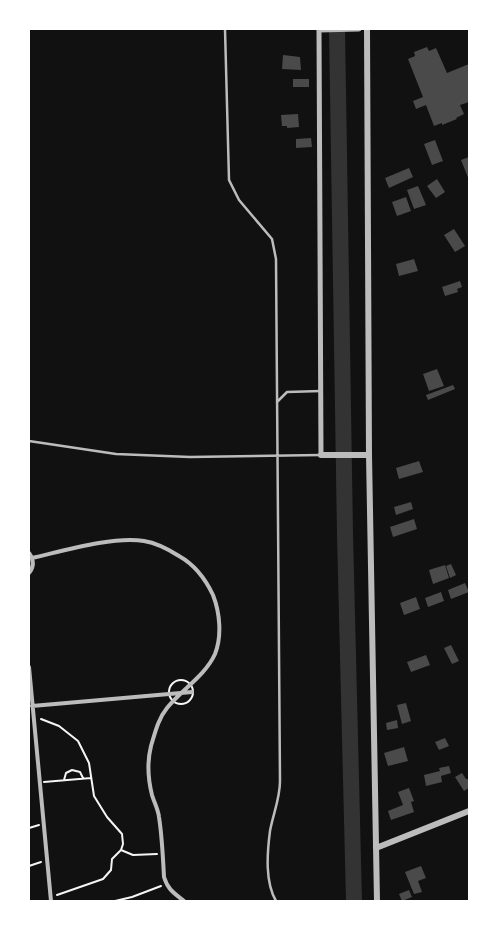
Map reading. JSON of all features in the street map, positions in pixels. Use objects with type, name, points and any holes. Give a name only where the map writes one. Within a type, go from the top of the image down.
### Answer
[{"type":"street","points":[[359,29],[321,30],[321,391],[325,455],[369,455]]},
{"type":"street","points":[[367,29],[369,455],[377,901]]},
{"type":"street","points":[[32,558],[82,546],[143,541],[163,546],[196,567],[210,588],[218,607],[219,628],[215,654],[208,666],[166,710],[156,727],[148,758],[152,797],[158,814],[166,884],[172,893],[184,901]]},
{"type":"street","points":[[29,553],[33,566],[29,573]]},
{"type":"street","points":[[29,667],[51,899]]},
{"type":"street","points":[[32,706],[192,692]]},
{"type":"street","points":[[376,848],[469,810]]},
{"type":"lane","points":[[225,29],[229,180],[240,200],[272,239],[276,259],[280,787],[270,830],[268,880],[270,892],[276,901]]},
{"type":"lane","points":[[277,402],[287,392],[321,391]]},
{"type":"lane","points":[[29,441],[116,454],[190,457],[325,455]]},
{"type":"path","points":[[34,718],[50,722],[73,736],[86,756],[92,792],[107,817],[122,834],[123,844],[121,850],[112,859],[112,870],[103,880],[51,899]]},
{"type":"path","points":[[64,780],[66,773],[72,770],[80,772],[83,779]]},
{"type":"path","points":[[40,782],[91,778]]},
{"type":"path","points":[[29,828],[44,823]]},
{"type":"path","points":[[121,850],[133,855],[162,854]]},
{"type":"path","points":[[29,866],[47,860]]},
{"type":"path","points":[[115,901],[132,897],[166,884]]},
{"type":"building","points":[[427,47],[429,51],[436,48],[447,73],[469,64],[469,102],[460,105],[464,114],[442,125],[442,123],[434,126],[426,105],[416,109],[413,101],[423,97],[408,59],[415,56],[414,52]]},
{"type":"building","points":[[283,55],[300,57],[301,70],[282,69]]},
{"type":"building","points":[[293,79],[309,79],[309,87],[293,87]]},
{"type":"building","points":[[298,114],[299,127],[287,128],[287,126],[282,126],[281,115]]},
{"type":"building","points":[[311,138],[312,147],[296,148],[296,139]]},
{"type":"building","points":[[435,140],[443,161],[432,165],[424,144]]},
{"type":"building","points":[[469,157],[469,180],[461,160]]},
{"type":"building","points":[[409,168],[413,177],[389,188],[385,178]]},
{"type":"building","points":[[437,179],[445,192],[436,198],[427,186]]},
{"type":"building","points":[[418,186],[426,205],[414,209],[407,190]]},
{"type":"building","points":[[406,197],[411,211],[397,216],[392,202]]},
{"type":"building","points":[[454,229],[465,246],[455,252],[444,235]]},
{"type":"building","points":[[414,259],[418,271],[399,276],[396,264]]},
{"type":"building","points":[[460,281],[462,287],[457,289],[458,292],[445,296],[442,287]]},
{"type":"building","points":[[437,369],[444,386],[429,391],[423,374]]},
{"type":"building","points":[[453,385],[455,389],[428,400],[426,395]]},
{"type":"building","points":[[419,461],[423,472],[399,479],[396,468]]},
{"type":"building","points":[[411,502],[413,509],[396,515],[394,507]]},
{"type":"building","points":[[414,519],[417,529],[393,537],[390,527]]},
{"type":"building","points":[[451,564],[456,575],[450,578],[446,566]]},
{"type":"building","points":[[445,565],[449,578],[433,584],[429,570]]},
{"type":"building","points":[[465,583],[469,592],[451,599],[448,590]]},
{"type":"building","points":[[441,592],[444,601],[428,607],[425,598]]},
{"type":"building","points":[[416,597],[420,609],[404,615],[400,603]]},
{"type":"building","points":[[451,645],[459,661],[452,664],[444,648]]},
{"type":"building","points":[[426,655],[430,665],[411,672],[407,662]]},
{"type":"building","points":[[406,703],[411,721],[402,724],[397,705]]},
{"type":"building","points":[[397,720],[398,728],[387,730],[386,723]]},
{"type":"building","points":[[445,738],[449,746],[439,750],[435,742]]},
{"type":"building","points":[[404,747],[408,761],[388,766],[384,753]]},
{"type":"building","points":[[449,766],[451,773],[441,776],[442,782],[426,786],[424,775],[440,771],[439,768]]},
{"type":"building","points":[[462,773],[466,779],[469,779],[469,788],[464,791],[455,777]]},
{"type":"building","points":[[409,788],[414,801],[411,802],[414,812],[391,820],[388,811],[403,805],[398,792]]},
{"type":"building","points":[[421,866],[426,878],[418,881],[422,892],[414,894],[405,872]]},
{"type":"building","points":[[409,890],[412,897],[402,901],[399,894]]},
{"type":"waterway","points":[[337,29],[345,534],[354,901]]}]
